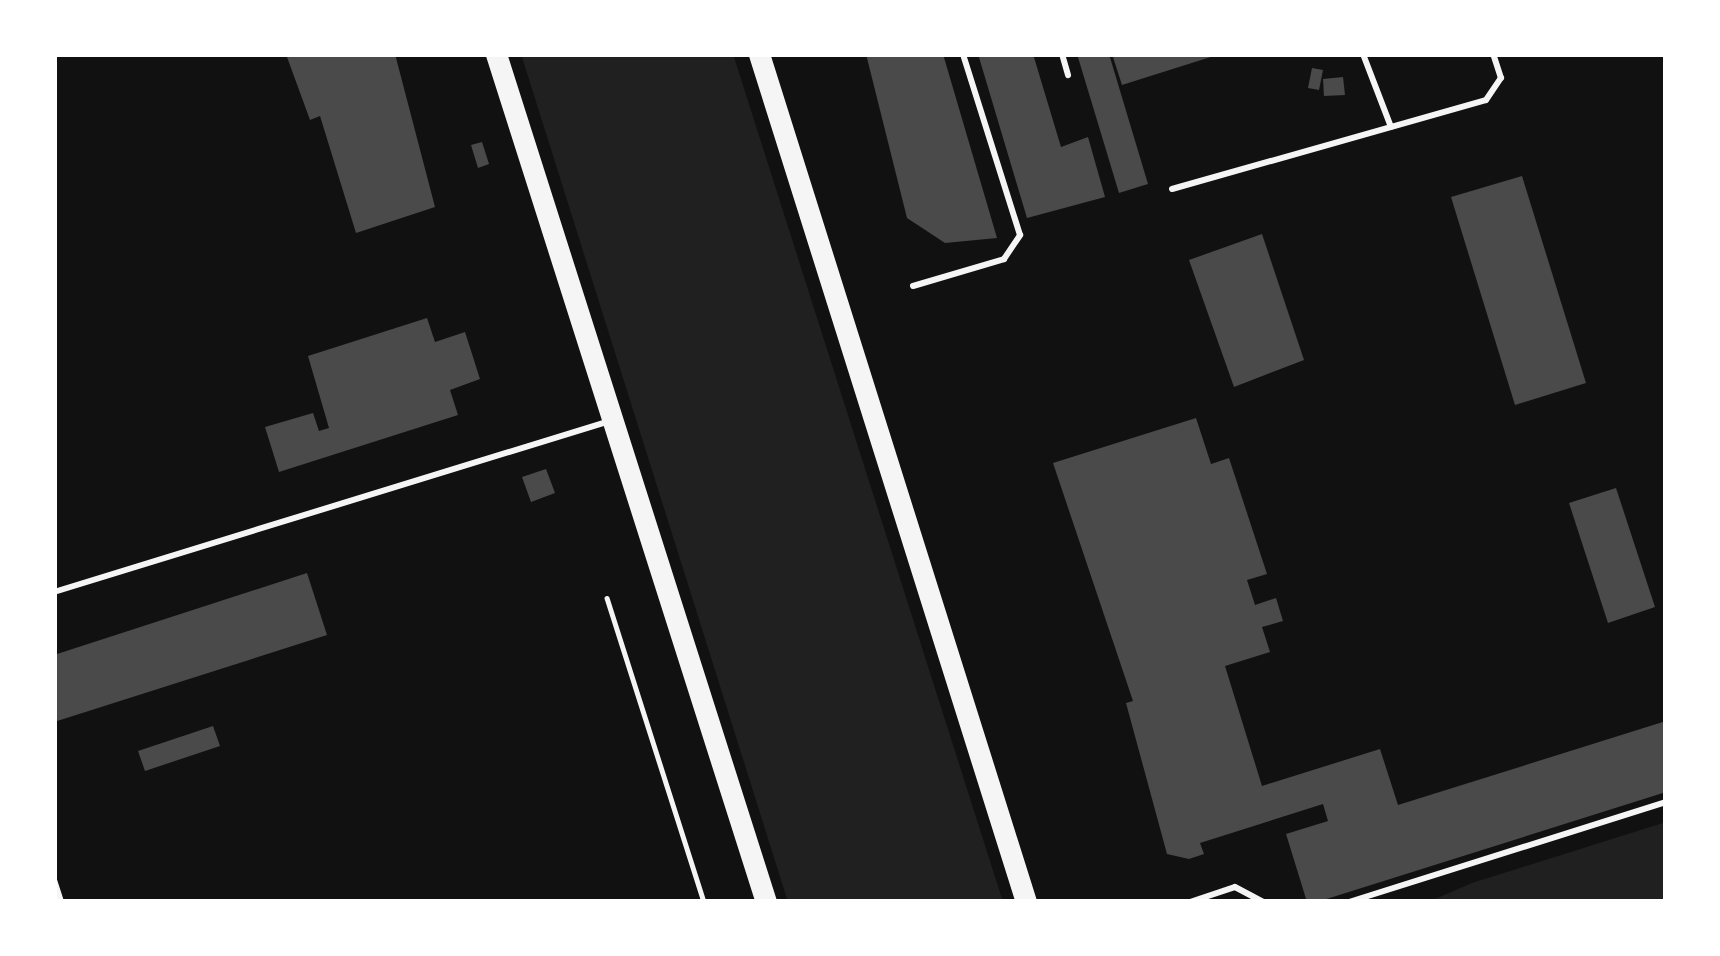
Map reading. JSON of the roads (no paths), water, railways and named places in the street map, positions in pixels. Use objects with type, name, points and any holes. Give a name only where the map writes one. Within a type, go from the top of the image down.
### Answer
[{"type":"main road","points":[[496,54],[766,902]]},
{"type":"main road","points":[[759,54],[1026,902]]},
{"type":"lane","points":[[914,286],[1004,259],[1020,235],[963,54]]},
{"type":"lane","points":[[1062,54],[1068,74]]},
{"type":"lane","points":[[1363,54],[1391,127]]},
{"type":"lane","points":[[1172,189],[1486,100],[1501,78],[1493,54]]},
{"type":"lane","points":[[54,592],[614,420]]},
{"type":"lane","points":[[1349,902],[1666,802]]},
{"type":"lane","points":[[54,880],[61,902]]},
{"type":"lane","points":[[1190,902],[1234,887],[1263,902]]}]
